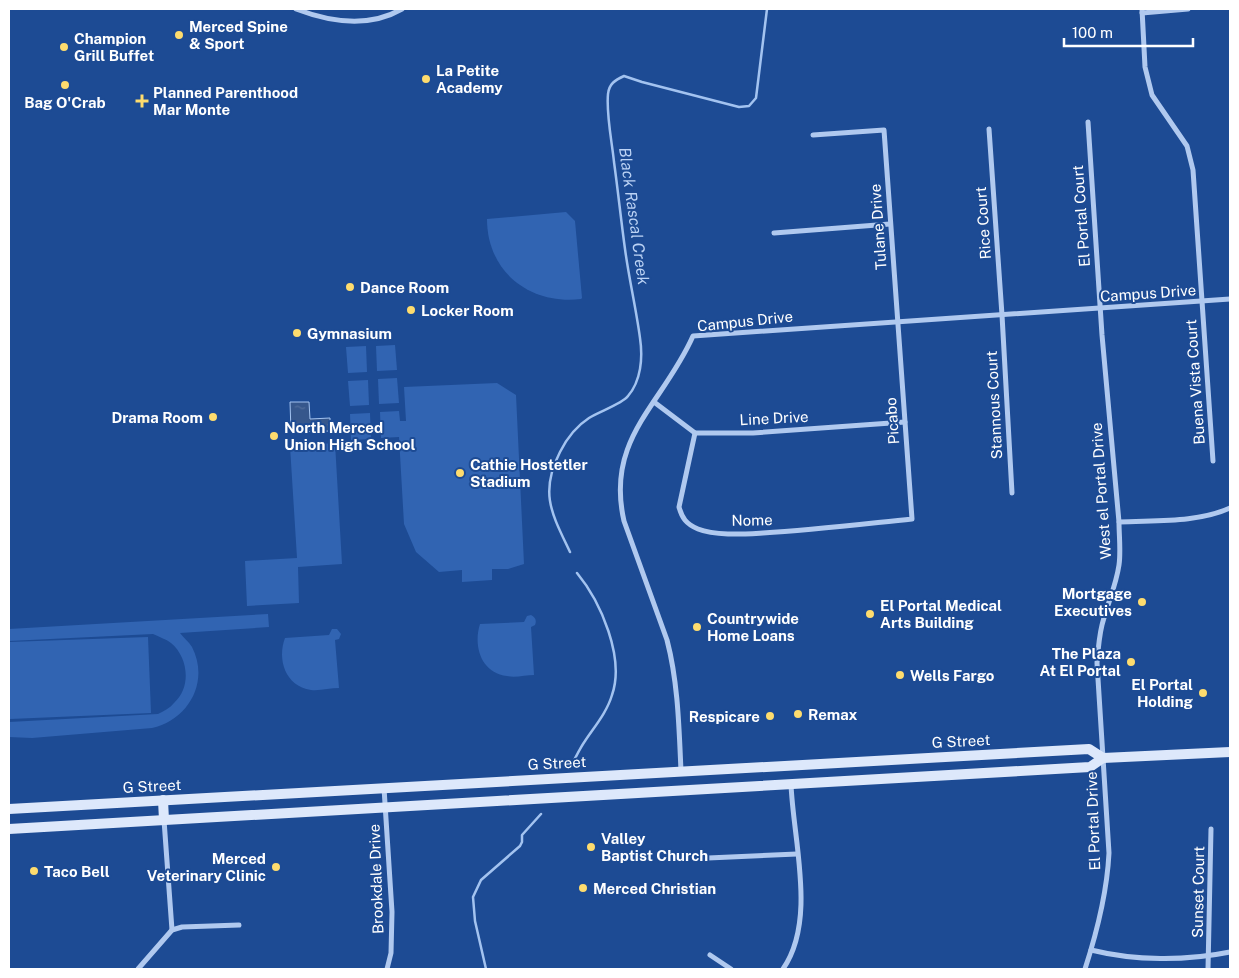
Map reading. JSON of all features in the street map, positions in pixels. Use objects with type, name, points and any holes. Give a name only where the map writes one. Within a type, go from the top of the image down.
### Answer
[{"type":"street","points":[[296,9],[321,17],[353,21],[368,21],[390,16],[402,9]]},
{"type":"street","points":[[1142,11],[1188,9]]},
{"type":"street","name":"Buena Vista Court","points":[[1142,11],[1145,67],[1152,95],[1187,146],[1193,170],[1213,461]]},
{"type":"street","name":"El Portal Court","points":[[1088,122],[1100,308]]},
{"type":"street","name":"Rice Court","points":[[989,129],[1002,315]]},
{"type":"street","name":"Tulane Drive","points":[[814,135],[884,130],[897,322]]},
{"type":"street","points":[[774,233],[890,224]]},
{"type":"street","name":"Campus Drive","points":[[681,772],[672,657],[624,521],[621,509],[620,479],[626,449],[635,430],[684,356],[693,336],[1230,299]]},
{"type":"street","name":"West el Portal Drive","points":[[1100,308],[1119,522],[1119,565],[1098,645],[1097,663],[1103,758]]},
{"type":"street","name":"Stannous Court","points":[[1002,315],[1012,493]]},
{"type":"street","name":"Picabo","points":[[897,322],[912,519]]},
{"type":"street","points":[[654,402],[695,433]]},
{"type":"street","name":"Line Drive","points":[[695,433],[753,433],[905,422]]},
{"type":"street","name":"Nome","points":[[695,433],[679,506],[682,518],[699,529],[735,534],[783,532],[912,519]]},
{"type":"street","points":[[1119,522],[1194,518],[1220,513],[1230,508]]},
{"type":"street","name":"G Street","points":[[9,809],[1089,749],[1103,758]]},
{"type":"street","name":"G Street","points":[[9,829],[1090,767],[1103,758],[1230,752]]},
{"type":"street","name":"El Portal Drive","points":[[1085,969],[1108,875],[1109,853],[1103,758]]},
{"type":"street","points":[[783,969],[788,962],[796,941],[799,924],[800,881],[791,784]]},
{"type":"street","name":"Brookdale Drive","points":[[384,788],[392,928],[391,953],[387,969]]},
{"type":"street","points":[[163,800],[172,930]]},
{"type":"street","name":"Sunset Court","points":[[1208,969],[1212,829]]},
{"type":"street","points":[[708,858],[797,854]]},
{"type":"street","points":[[138,969],[172,930],[182,927],[239,925]]},
{"type":"street","points":[[1091,950],[1111,955],[1170,958],[1230,952]]},
{"type":"street","points":[[710,955],[731,969]]},
{"type":"shaded area","points":[[566,212],[575,221],[581,299],[562,299],[545,296],[529,290],[515,281],[503,269],[495,255],[489,238],[487,219]]},
{"type":"shaded area","points":[[395,345],[397,370],[377,371],[376,346]]},
{"type":"shaded area","points":[[366,346],[367,372],[348,373],[346,347]]},
{"type":"shaded area","points":[[397,378],[399,403],[379,404],[378,379]]},
{"type":"shaded area","points":[[368,380],[369,405],[350,406],[348,381]]},
{"type":"shaded area","name":"Cathie Hostetler Stadium","points":[[497,383],[516,395],[524,564],[508,569],[492,569],[492,580],[462,582],[462,570],[439,572],[416,552],[404,524],[399,437],[381,438],[380,412],[399,411],[400,421],[406,421],[404,387]]},
{"type":"shaded area","points":[[370,413],[371,439],[351,440],[350,414]]},
{"type":"shaded area","points":[[335,443],[342,564],[298,567],[299,603],[247,606],[245,561],[297,558],[290,446]]},
{"type":"shaded area","points":[[268,614],[269,627],[180,633],[192,647],[197,660],[197,686],[185,708],[165,724],[152,728],[32,738],[9,737],[9,722],[158,714],[165,711],[180,696],[184,689],[186,672],[177,649],[169,642],[153,634],[9,641],[9,629]]},
{"type":"shaded area","points":[[531,615],[535,618],[536,622],[531,627],[534,675],[510,677],[491,670],[481,657],[479,649],[478,632],[480,624],[524,622],[527,616]]},
{"type":"shaded area","points":[[332,629],[337,629],[341,634],[339,639],[335,640],[339,688],[311,690],[295,683],[289,677],[283,663],[282,654],[285,638],[329,635]]},
{"type":"shaded area","points":[[148,637],[151,713],[10,719],[9,642]]},
{"type":"water","points":[[290,402],[309,402],[310,419],[330,418],[330,431],[291,432]]},
{"type":"waterway","name":"Black Rascal Creek","points":[[570,552],[550,503],[550,480],[554,467],[566,442],[584,421],[621,402],[628,396],[636,383],[641,361],[640,338],[625,249],[608,110],[608,94],[611,85],[624,76],[739,107],[749,106],[756,98],[767,9]]},
{"type":"waterway","name":"Black Rascal Creek","points":[[572,764],[607,707],[615,680],[613,648],[608,631],[594,599],[577,573]]},
{"type":"waterway","name":"Black Rascal Creek","points":[[486,969],[475,921],[473,897],[481,880],[520,846],[522,835],[541,814]]},
{"type":"place","name":"Merced Spine & Sport","points":[[179,35]]},
{"type":"place","name":"Champion Grill Buffet","points":[[64,47]]},
{"type":"place","name":"La Petite Academy","points":[[426,79]]},
{"type":"place","name":"Bag O'Crab","points":[[65,85]]},
{"type":"place","name":"Planned Parenthood Mar Monte","points":[[142,101]]},
{"type":"place","name":"Dance Room","points":[[350,287]]},
{"type":"place","name":"Locker Room","points":[[411,310]]},
{"type":"place","name":"Gymnasium","points":[[297,333]]},
{"type":"place","name":"Drama Room","points":[[213,417]]},
{"type":"place","name":"North Merced Union High School","points":[[274,436]]},
{"type":"place","name":"Cathie Hostetler Stadium","points":[[460,473]]},
{"type":"place","name":"Mortgage Executives","points":[[1142,602]]},
{"type":"place","name":"El Portal Medical Arts Building","points":[[870,614]]},
{"type":"place","name":"Countrywide Home Loans","points":[[697,627]]},
{"type":"place","name":"The Plaza At El Portal","points":[[1131,662]]},
{"type":"place","name":"Wells Fargo","points":[[900,675]]},
{"type":"place","name":"El Portal Holding","points":[[1203,693]]},
{"type":"place","name":"Remax","points":[[798,714]]},
{"type":"place","name":"Respicare","points":[[770,716]]},
{"type":"place","name":"Valley Baptist Church","points":[[591,847]]},
{"type":"place","name":"Merced Veterinary Clinic","points":[[276,867]]},
{"type":"place","name":"Taco Bell","points":[[34,871]]},
{"type":"place","name":"Merced Christian","points":[[583,888]]}]
